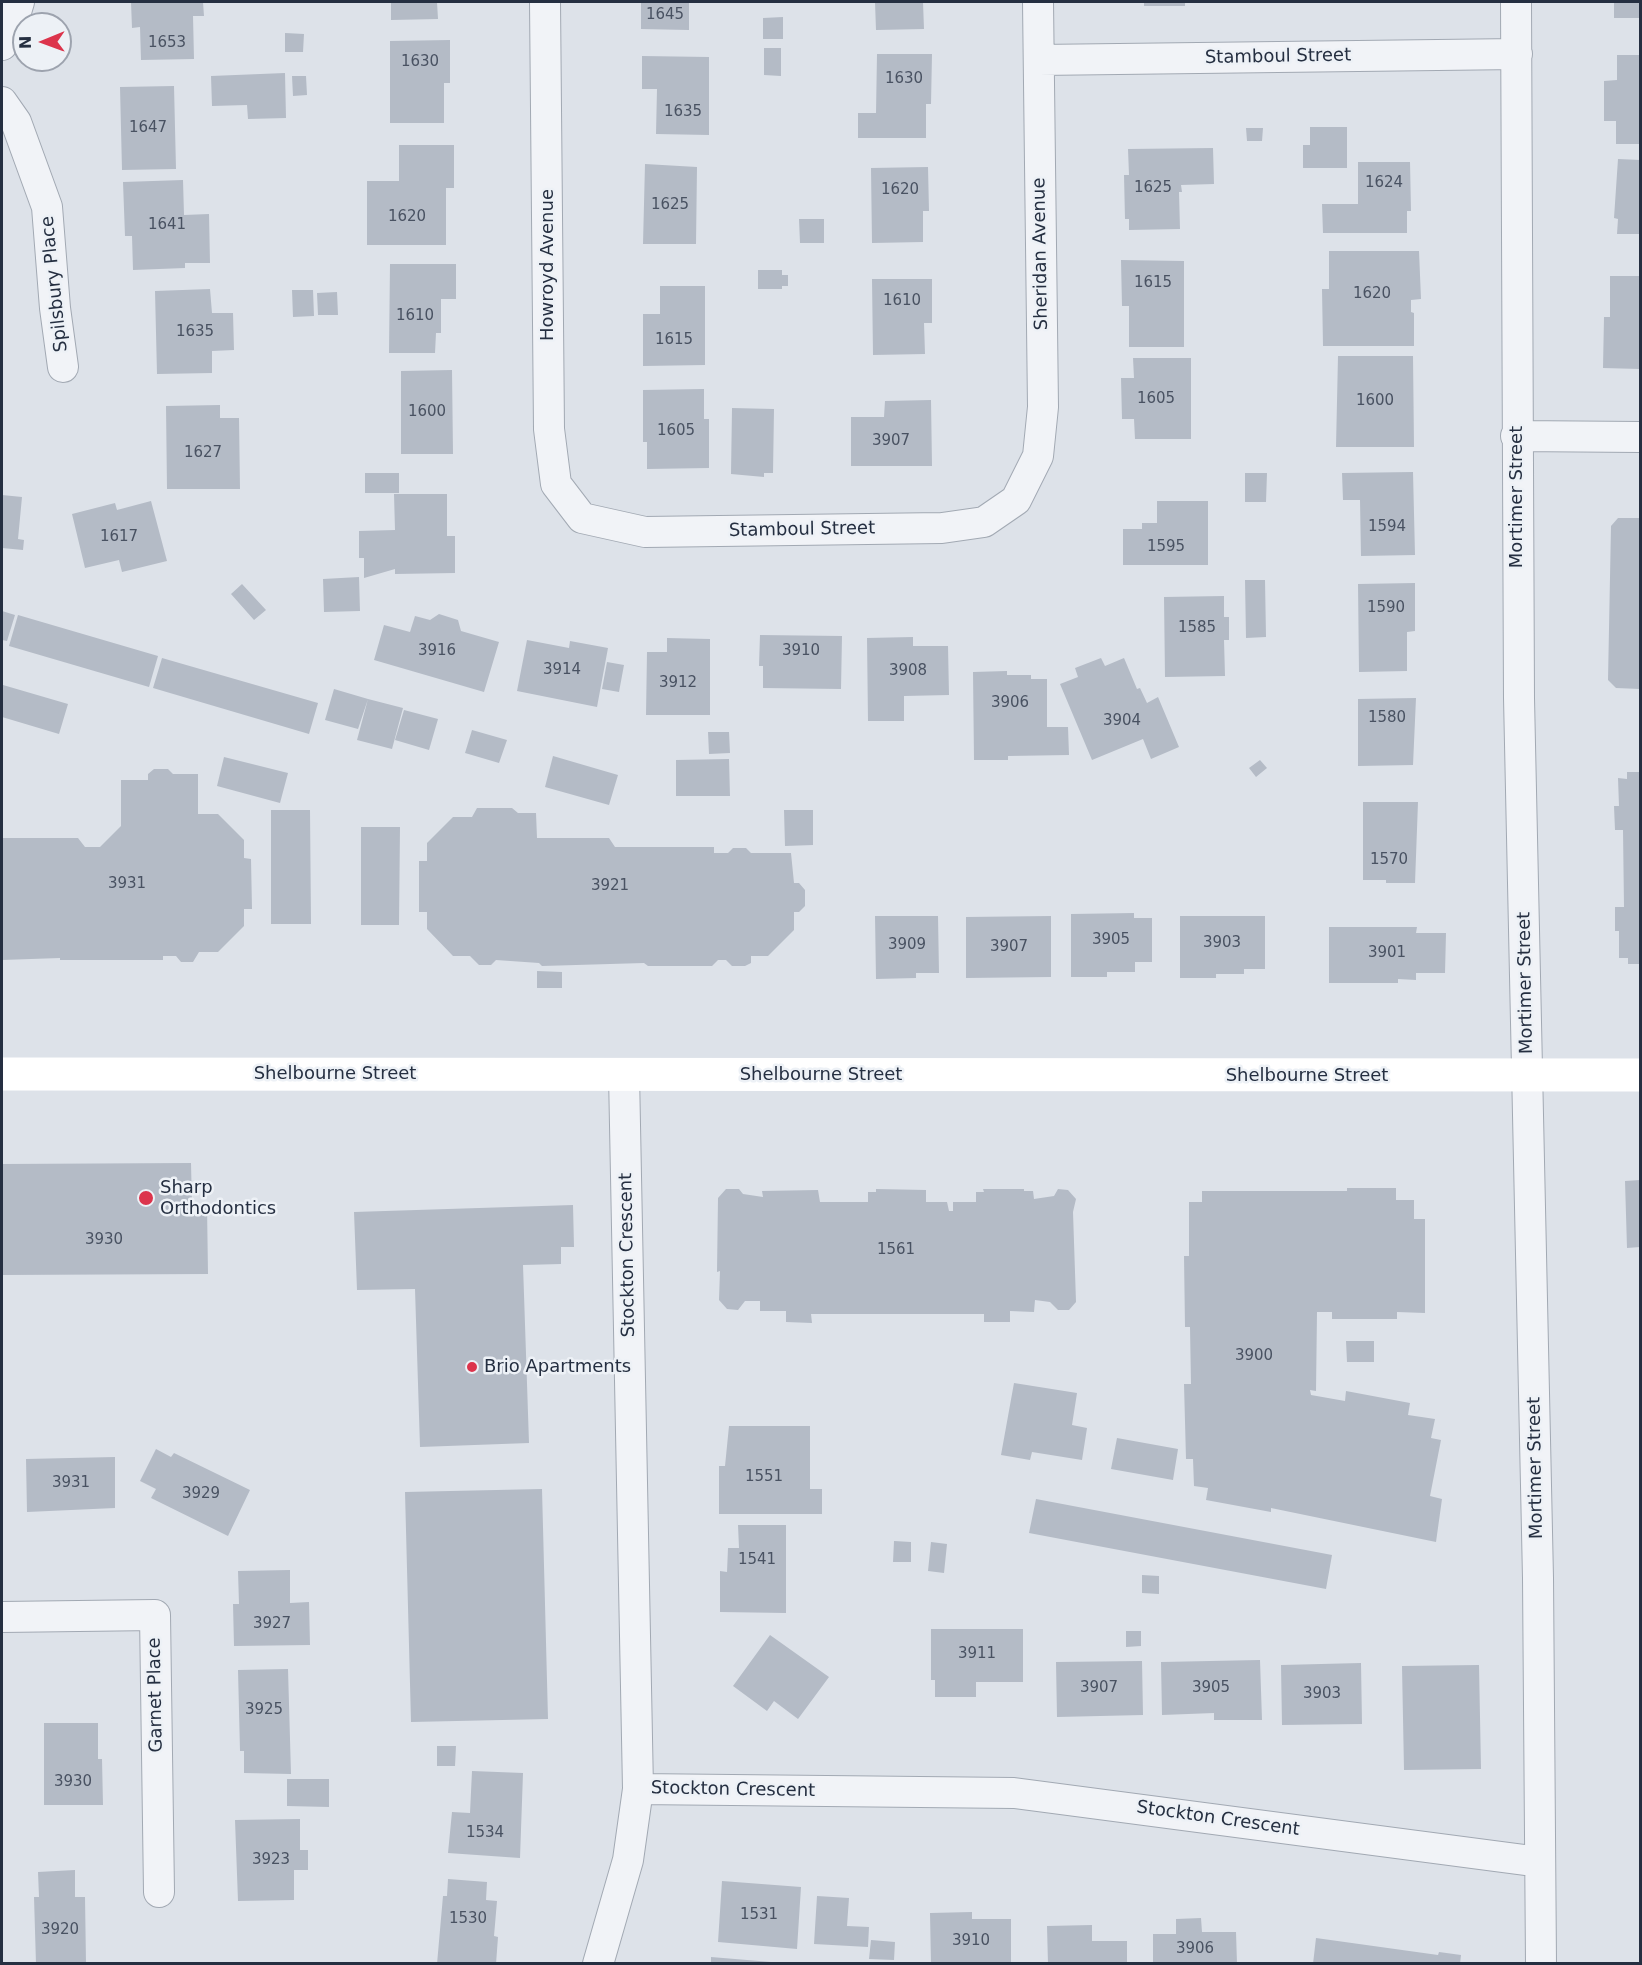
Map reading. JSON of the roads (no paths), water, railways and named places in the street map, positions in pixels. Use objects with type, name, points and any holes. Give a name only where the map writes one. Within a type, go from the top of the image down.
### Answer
[{"type":"main road","name":"Shelbourne Street","points":[[2,1074],[1641,1075]]},
{"type":"street","points":[[2,45],[19,2]]},
{"type":"street","name":"Howroyd Avenue","points":[[545,2],[549,429],[556,484],[582,518]]},
{"type":"street","name":"Sheridan Avenue","points":[[1016,500],[1038,456],[1043,407],[1038,2]]},
{"type":"street","name":"Mortimer Street","points":[[1516,2],[1516,436],[1519,698],[1538,1578],[1542,1964]]},
{"type":"street","name":"Stamboul Street","points":[[1039,60],[1516,54]]},
{"type":"street","name":"Spilsbury Place","points":[[2,102],[16,122],[47,207],[55,308],[63,368]]},
{"type":"street","points":[[1516,436],[1641,437]]},
{"type":"street","name":"Stamboul Street","points":[[582,518],[645,532],[942,528],[984,522],[1016,500]]},
{"type":"street","name":"Stockton Crescent","points":[[624,1074],[638,1789],[1014,1793],[1540,1862]]},
{"type":"street","name":"Garnet Place","points":[[2,1617],[155,1616],[159,1892]]},
{"type":"street","points":[[598,1964],[628,1860],[638,1789]]},
{"type":"place","name":"Sharp Orthodontics","points":[[146,1198]]},
{"type":"place","name":"Brio Apartments","points":[[472,1367]]}]
